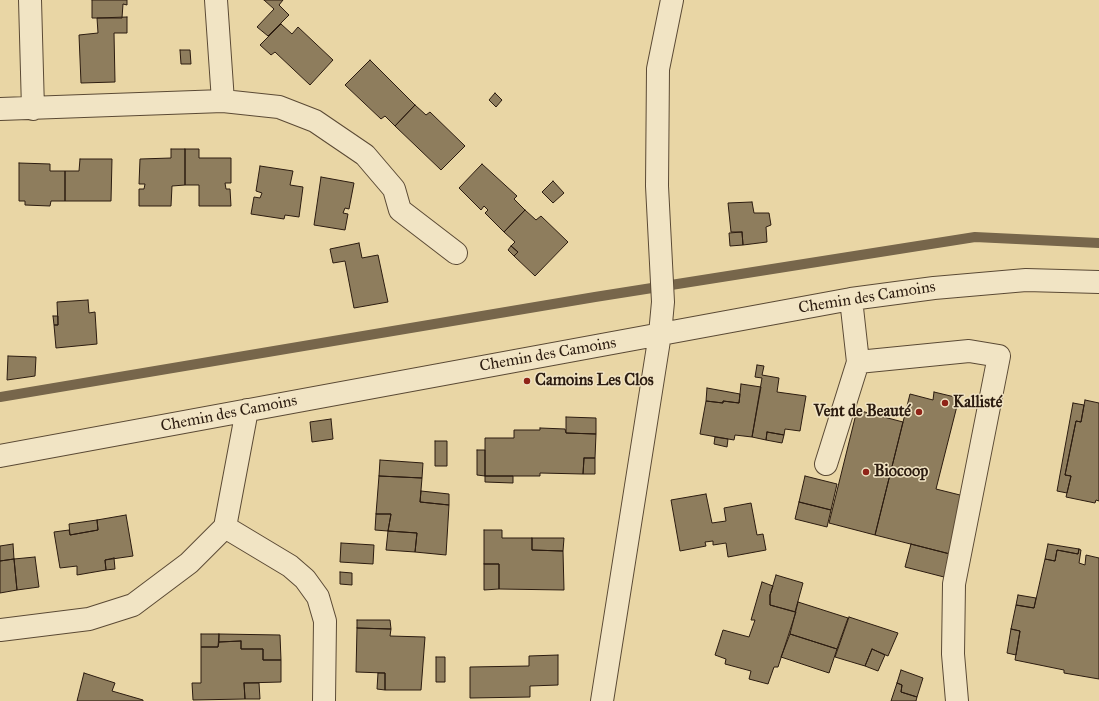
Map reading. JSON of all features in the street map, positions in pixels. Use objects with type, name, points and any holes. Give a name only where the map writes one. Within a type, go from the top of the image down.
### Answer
[{"type":"street","points":[[30,0],[33,109]]},
{"type":"street","points":[[216,0],[223,101]]},
{"type":"street","points":[[602,701],[660,334],[663,302],[657,186],[658,69],[672,0]]},
{"type":"street","points":[[0,109],[223,101],[280,107],[315,121],[365,155],[394,189],[400,210],[456,253]]},
{"type":"street","name":"Chemin des Camoins","points":[[0,456],[851,299],[934,288],[1026,280],[1099,282]]},
{"type":"street","points":[[826,464],[858,362],[851,299]]},
{"type":"street","points":[[858,362],[969,351],[1000,356],[954,584],[953,654],[957,701]]},
{"type":"street","points":[[0,630],[89,619],[133,605],[188,563],[225,527],[247,410]]},
{"type":"street","points":[[225,527],[290,566],[305,579],[318,597],[325,621],[324,701]]},
{"type":"building","points":[[92,0],[127,0],[127,5],[123,4],[122,18],[92,18]]},
{"type":"building","points":[[264,0],[283,0],[279,5],[289,15],[268,36],[257,27],[274,9]]},
{"type":"building","points":[[127,17],[127,33],[114,33],[115,82],[81,83],[79,35],[98,33],[97,18]]},
{"type":"building","points":[[281,24],[292,34],[298,27],[333,60],[310,85],[275,52],[271,55],[260,45]]},
{"type":"building","points":[[180,50],[190,50],[191,64],[181,64]]},
{"type":"building","points":[[370,60],[415,105],[395,126],[385,116],[381,119],[345,85]]},
{"type":"building","points":[[495,93],[502,100],[496,107],[489,100]]},
{"type":"building","points":[[415,105],[426,115],[430,112],[465,146],[441,170],[395,126]]},
{"type":"building","points":[[171,149],[185,149],[185,185],[172,186],[171,206],[139,206],[139,189],[144,189],[145,184],[139,184],[140,159],[171,158]]},
{"type":"building","points":[[185,149],[199,149],[199,158],[231,158],[231,183],[225,183],[226,189],[230,189],[231,206],[199,206],[199,185],[185,185]]},
{"type":"building","points":[[80,159],[112,159],[111,201],[65,201],[65,171],[79,171]]},
{"type":"building","points":[[19,163],[50,164],[50,171],[65,171],[65,201],[51,201],[50,206],[25,205],[25,201],[19,201]]},
{"type":"building","points":[[482,164],[517,196],[514,199],[525,210],[504,232],[485,213],[488,210],[484,206],[481,210],[459,188]]},
{"type":"building","points":[[260,166],[293,171],[290,185],[303,187],[299,217],[285,215],[284,219],[251,214],[254,197],[260,198],[262,193],[256,191]]},
{"type":"building","points":[[321,177],[354,183],[349,209],[345,208],[343,213],[348,214],[345,230],[314,225]]},
{"type":"building","points":[[553,181],[564,193],[553,203],[542,192]]},
{"type":"building","points":[[752,202],[754,213],[769,213],[771,225],[766,227],[767,242],[743,245],[742,232],[731,232],[728,203]]},
{"type":"building","points":[[525,210],[536,220],[541,216],[568,242],[535,276],[514,256],[518,252],[511,246],[515,242],[504,232]]},
{"type":"building","points":[[742,232],[743,245],[730,246],[729,233]]},
{"type":"building","points":[[359,243],[362,258],[378,255],[388,302],[354,308],[345,261],[333,263],[330,249]]},
{"type":"building","points":[[511,246],[518,252],[514,256],[508,250]]},
{"type":"building","points":[[88,300],[89,313],[95,312],[97,344],[56,348],[54,325],[58,325],[57,302]]},
{"type":"building","points":[[53,316],[58,316],[58,325],[54,325]]},
{"type":"building","points":[[8,356],[36,357],[35,376],[7,380]]},
{"type":"building","points":[[757,365],[764,366],[762,375],[779,378],[777,392],[806,396],[800,431],[785,429],[784,435],[767,432],[766,440],[752,437],[762,378],[755,377]]},
{"type":"building","points":[[741,384],[761,387],[752,437],[735,435],[734,440],[700,434],[706,401],[739,403]]},
{"type":"building","points":[[707,388],[740,394],[739,403],[706,401]]},
{"type":"building","points":[[934,392],[959,398],[936,489],[964,496],[950,554],[875,535],[910,394],[933,400]]},
{"type":"building","points":[[1085,400],[1099,403],[1099,501],[1096,500],[1095,503],[1066,497],[1071,476],[1065,475],[1076,421],[1081,422]]},
{"type":"building","points":[[1073,403],[1084,405],[1081,422],[1076,421],[1065,475],[1071,476],[1067,493],[1057,491]]},
{"type":"building","name":"Biocoop","points":[[857,410],[903,422],[875,535],[829,523]]},
{"type":"building","points":[[566,417],[596,418],[596,434],[566,433]]},
{"type":"building","points":[[331,419],[333,439],[312,442],[310,422]]},
{"type":"building","points":[[540,428],[565,429],[566,433],[596,434],[595,458],[584,458],[583,474],[540,473],[540,476],[485,476],[485,438],[514,438],[514,430],[540,430]]},
{"type":"building","points":[[767,432],[784,435],[782,443],[766,440]]},
{"type":"building","points":[[715,437],[728,439],[727,447],[714,444]]},
{"type":"building","points":[[435,441],[447,441],[447,466],[435,466]]},
{"type":"building","points":[[477,450],[485,450],[485,476],[477,475]]},
{"type":"building","points":[[584,458],[595,458],[595,474],[583,474]]},
{"type":"building","points":[[380,460],[423,463],[422,478],[379,476]]},
{"type":"building","points":[[379,476],[422,478],[420,502],[449,505],[446,555],[415,552],[417,533],[388,531],[391,514],[376,514]]},
{"type":"building","points":[[485,476],[513,476],[513,483],[485,482]]},
{"type":"building","points":[[805,476],[837,484],[831,510],[799,502]]},
{"type":"building","points":[[421,491],[449,494],[449,505],[420,502]]},
{"type":"building","points":[[706,494],[712,523],[726,521],[724,508],[751,503],[757,535],[763,534],[766,550],[728,557],[726,543],[713,545],[713,541],[705,542],[706,546],[680,551],[671,500]]},
{"type":"building","points":[[799,502],[831,510],[827,527],[795,519]]},
{"type":"building","points":[[376,514],[391,514],[388,531],[375,530]]},
{"type":"building","points":[[126,515],[133,556],[105,560],[106,570],[77,575],[77,566],[60,568],[54,532],[69,530],[70,535],[98,530],[97,520]]},
{"type":"building","points":[[97,520],[98,530],[70,535],[69,524]]},
{"type":"building","points":[[484,530],[502,530],[502,538],[532,538],[532,550],[563,551],[564,590],[499,589],[499,564],[484,564]]},
{"type":"building","points":[[388,531],[417,533],[415,552],[386,550]]},
{"type":"building","points":[[532,538],[564,538],[563,551],[532,550]]},
{"type":"building","points":[[341,543],[374,545],[373,564],[340,562]]},
{"type":"building","points":[[13,544],[14,559],[0,561],[0,546]]},
{"type":"building","points":[[911,544],[950,554],[944,577],[905,567]]},
{"type":"building","points":[[1048,544],[1079,549],[1078,554],[1057,550],[1055,561],[1045,559]]},
{"type":"building","points":[[1079,549],[1081,550],[1079,563],[1085,565],[1086,555],[1099,558],[1099,679],[1064,673],[1064,670],[1015,660],[1020,631],[1011,629],[1016,605],[1034,608],[1045,559],[1055,561],[1057,550],[1078,554]]},
{"type":"building","points":[[35,557],[39,587],[17,590],[14,559]]},
{"type":"building","points":[[114,558],[115,569],[106,570],[105,560]]},
{"type":"building","points":[[14,559],[17,590],[0,593],[0,561]]},
{"type":"building","points":[[484,564],[499,564],[499,589],[484,590]]},
{"type":"building","points":[[340,572],[352,573],[352,585],[340,584]]},
{"type":"building","points":[[776,575],[803,583],[795,612],[770,605],[770,595]]},
{"type":"building","points":[[762,582],[773,586],[770,595],[770,605],[796,612],[778,667],[774,667],[768,684],[749,679],[751,671],[725,664],[726,659],[715,655],[723,630],[749,637],[755,620],[751,620]]},
{"type":"building","points":[[1018,595],[1036,598],[1034,608],[1016,605]]},
{"type":"building","points":[[798,602],[848,618],[837,649],[790,634]]},
{"type":"building","points":[[849,617],[898,633],[888,656],[872,649],[865,666],[835,657]]},
{"type":"building","points":[[357,620],[390,620],[391,629],[357,628]]},
{"type":"building","points":[[357,628],[391,629],[390,636],[425,637],[421,690],[385,690],[385,673],[356,672]]},
{"type":"building","points":[[1011,629],[1020,631],[1016,655],[1007,653]]},
{"type":"building","points":[[201,634],[219,634],[218,647],[201,647]]},
{"type":"building","points":[[219,634],[280,635],[281,660],[263,660],[263,649],[241,649],[241,641],[219,642]]},
{"type":"building","points":[[790,634],[837,649],[829,673],[781,657]]},
{"type":"building","points":[[241,641],[241,649],[263,649],[263,660],[281,660],[281,682],[244,683],[245,699],[193,700],[192,683],[201,683],[201,647],[218,647],[219,642]]},
{"type":"building","points":[[872,649],[885,655],[878,671],[865,666]]},
{"type":"building","points":[[558,655],[558,685],[530,686],[530,697],[470,698],[470,667],[529,666],[529,656]]},
{"type":"building","points":[[436,657],[445,657],[445,682],[436,682]]},
{"type":"building","points":[[901,670],[923,678],[917,697],[901,692],[902,685],[897,683]]},
{"type":"building","points":[[84,673],[115,683],[112,691],[143,701],[77,701]]},
{"type":"building","points":[[378,673],[385,673],[385,690],[377,689]]},
{"type":"building","points":[[244,683],[259,683],[260,699],[245,699]]},
{"type":"building","points":[[897,683],[902,685],[901,692],[917,697],[916,701],[891,701]]},
{"type":"waterway","points":[[0,397],[595,297],[975,237],[1099,243]]},
{"type":"place","name":"Camoins Les Clos","points":[[527,381]]},
{"type":"place","name":"Kallisté","points":[[945,403]]},
{"type":"place","name":"Vent de Beauté","points":[[919,412]]},
{"type":"place","name":"Biocoop","points":[[866,472]]}]
